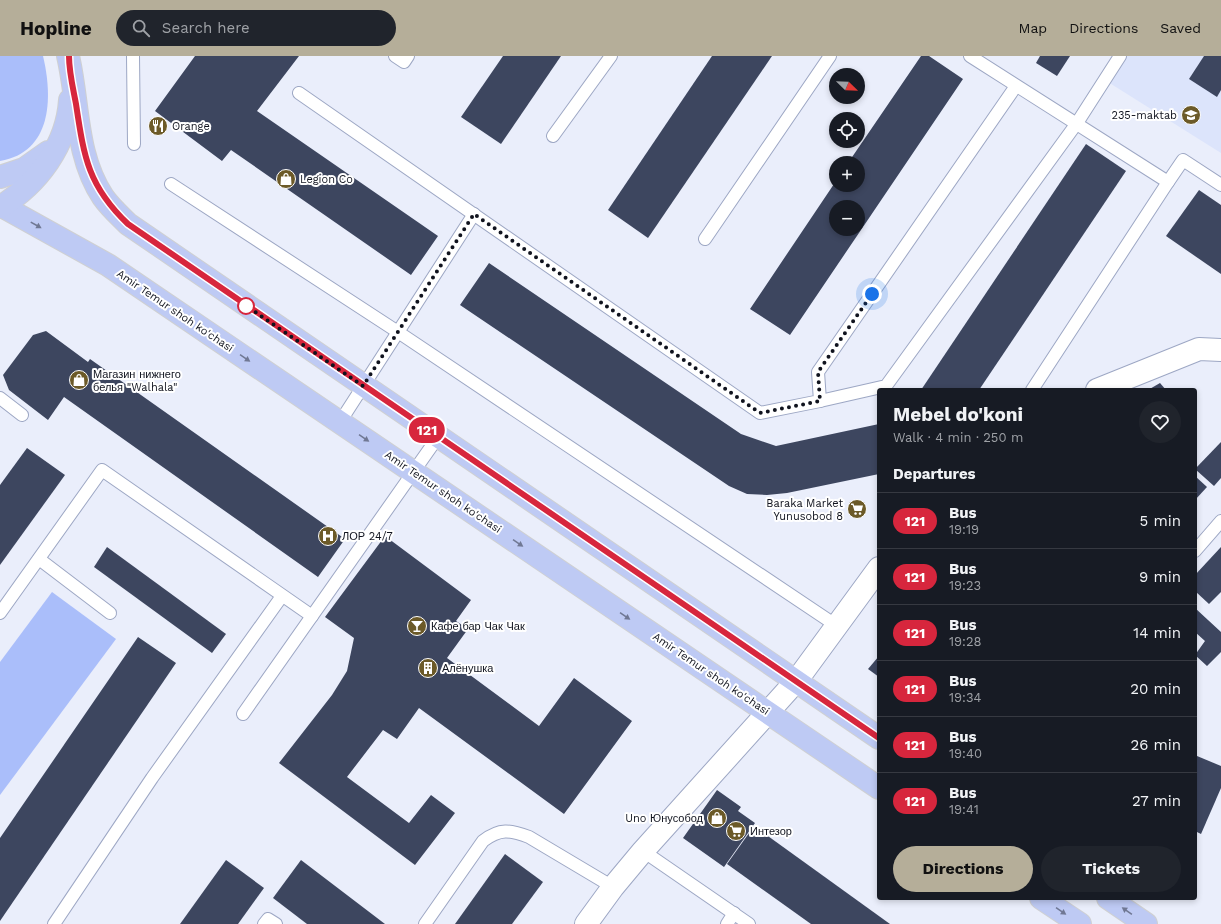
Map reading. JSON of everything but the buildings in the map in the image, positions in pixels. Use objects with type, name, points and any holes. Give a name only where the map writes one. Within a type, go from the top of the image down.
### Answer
[{"type":"main road","name":"Amir Temur shoh ko'chasi","points":[[68,58],[70,104],[63,133],[49,161],[36,178],[1,206],[108,265],[877,787]]},
{"type":"main road","name":"Amir Temur shoh ko'chasi","points":[[68,58],[85,156],[92,178],[111,207],[142,235],[797,680],[877,737]]},
{"type":"main road","name":"Amir Temur shoh ko'chasi","points":[[0,177],[24,169],[38,160],[50,150],[63,133]]},
{"type":"main road","points":[[1044,900],[1080,924]]},
{"type":"main road","points":[[1111,900],[1146,924]]},
{"type":"street","points":[[1102,388],[1199,349],[1221,350]]},
{"type":"street","points":[[586,924],[613,887],[643,851],[797,680],[877,571]]},
{"type":"lane","points":[[133,56],[134,144]]},
{"type":"lane","points":[[395,56],[404,62],[408,56]]},
{"type":"lane","points":[[553,136],[611,56]]},
{"type":"lane","points":[[705,239],[830,56]]},
{"type":"lane","points":[[970,56],[1168,182]]},
{"type":"lane","points":[[877,388],[886,386],[1077,123],[1120,56]]},
{"type":"lane","points":[[820,401],[818,372],[1016,86]]},
{"type":"lane","points":[[299,93],[760,413],[877,388]]},
{"type":"lane","points":[[1033,388],[1183,160],[1221,185]]},
{"type":"lane","points":[[172,184],[398,332],[837,626]]},
{"type":"lane","points":[[340,422],[474,214]]},
{"type":"lane","points":[[0,398],[22,415]]},
{"type":"lane","points":[[243,714],[438,437]]},
{"type":"lane","points":[[0,613],[102,470],[312,616]]},
{"type":"lane","points":[[1197,549],[1221,521]]},
{"type":"lane","points":[[39,558],[110,613]]},
{"type":"lane","points":[[54,924],[152,778],[282,596]]},
{"type":"lane","points":[[425,924],[483,841],[492,834],[503,831],[516,832],[529,837],[613,887]]},
{"type":"lane","points":[[643,851],[749,924]]},
{"type":"lane","points":[[726,924],[734,914]]},
{"type":"lane","points":[[264,924],[268,918],[276,924]]},
{"type":"shaded area","points":[[0,56],[43,56],[48,89],[48,105],[45,121],[39,135],[30,147],[17,156],[0,161]]},
{"type":"shaded area","name":"235-maktab","points":[[1113,56],[1221,56],[1221,153],[1100,77]]},
{"type":"shaded area","points":[[52,592],[116,639],[0,795],[0,662]]},
{"type":"bus line","name":"121","points":[[69,56],[80,135],[88,167],[92,178],[104,198],[128,224],[438,437],[797,680],[877,737]]},
{"type":"place","name":"235-maktab","points":[[1191,115]]},
{"type":"place","name":"Orange","points":[[158,126]]},
{"type":"place","name":"Legion Co","points":[[286,179]]},
{"type":"place","name":"Магазин нижнего белья \"Walhala\"","points":[[79,380]]},
{"type":"place","name":"Baraka Market Yunusobod 8","points":[[857,509]]},
{"type":"place","name":"ЛОР 24/7","points":[[328,536]]},
{"type":"place","name":"Кафе бар Чак Чак","points":[[417,626]]},
{"type":"place","name":"Алёнушка","points":[[428,668]]},
{"type":"place","name":"Uno Юнусобод","points":[[717,818]]},
{"type":"place","name":"Интезор","points":[[736,831]]},
{"type":"route","points":[[246,306],[245,305],[363,386],[474,214],[760,413],[820,401],[818,372],[872,294]]}]
